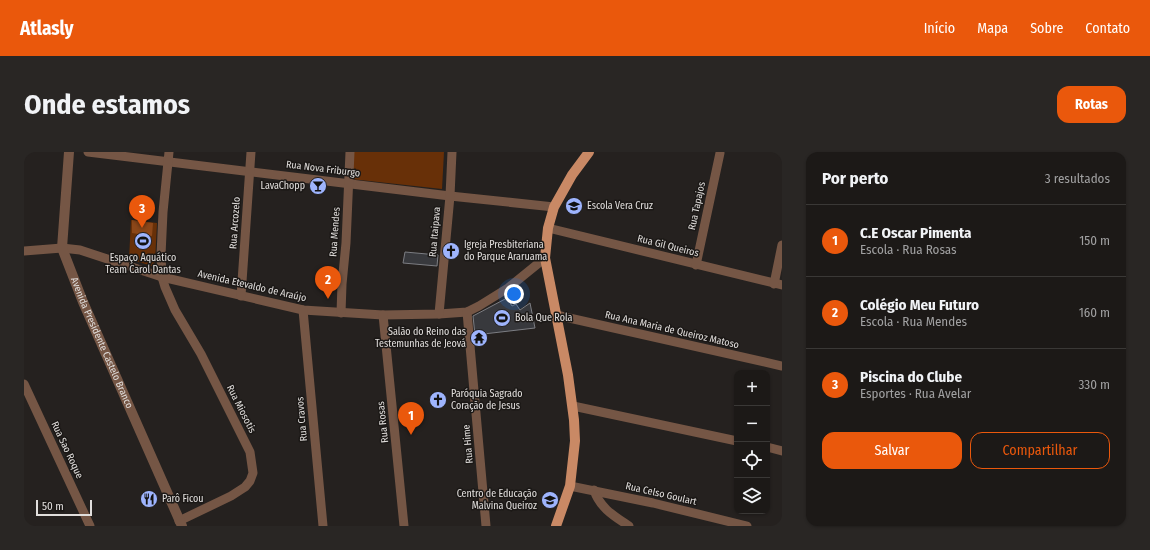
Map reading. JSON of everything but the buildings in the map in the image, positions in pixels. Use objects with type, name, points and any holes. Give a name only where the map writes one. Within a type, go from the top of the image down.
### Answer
[{"type":"main road","points":[[556,526],[570,486],[575,441],[572,406],[545,258],[548,228],[554,206],[572,175],[589,152]]},
{"type":"street","name":"Avenida Presidente Castelo Branco","points":[[69,152],[62,248],[80,295],[181,523]]},
{"type":"street","name":"Rua Nova Friburgo","points":[[88,152],[450,196],[554,206]]},
{"type":"street","name":"Rua Miosotis","points":[[169,152],[163,212],[161,255],[162,277],[168,297],[201,354],[250,452],[253,474],[245,487],[181,523]]},
{"type":"street","name":"Rua Arcozelo","points":[[241,296],[251,152]]},
{"type":"street","name":"Rua Mendes","points":[[341,313],[350,152]]},
{"type":"street","name":"Rua Itaipava","points":[[439,314],[450,196],[452,152]]},
{"type":"street","name":"Rua Tapajos","points":[[696,265],[720,153]]},
{"type":"street","name":"Rua Gil Queiros","points":[[548,228],[778,284]]},
{"type":"street","points":[[778,284],[782,245]]},
{"type":"street","name":"Avenida Etevaldo de Araújo","points":[[24,251],[62,248],[80,250],[162,277],[303,310],[383,315],[467,312],[502,292],[545,258]]},
{"type":"street","name":"Rua Cravos","points":[[303,310],[323,526]]},
{"type":"street","name":"Rua Hime","points":[[467,312],[486,526]]},
{"type":"street","name":"Rua Rosas","points":[[383,315],[404,526]]},
{"type":"street","name":"Rua Ana Maria de Queiroz Matoso","points":[[556,315],[782,366]]},
{"type":"street","name":"Rua Sao Roque","points":[[24,384],[90,526]]},
{"type":"street","points":[[572,406],[734,440]]},
{"type":"street","points":[[770,448],[782,451]]},
{"type":"street","name":"Rua Celso Goulart","points":[[570,486],[653,503],[747,526]]},
{"type":"street","points":[[594,490],[596,498],[604,508],[628,526]]},
{"type":"shaded area","points":[[353,152],[444,152],[442,189],[351,179]]},
{"type":"shaded area","name":"Espaço Aquático Team Carol Dantas","points":[[131,220],[157,223],[155,262],[152,266],[129,259]]},
{"type":"shaded area","points":[[132,220],[153,223],[152,236],[132,233]]},
{"type":"place","name":"LavaChopp","points":[[318,186]]},
{"type":"place","name":"Escola Vera Cruz","points":[[574,206]]},
{"type":"place","name":"Piscina do Clube","points":[[142,228]]},
{"type":"place","name":"Espaço Aquático Team Carol Dantas","points":[[143,241]]},
{"type":"place","name":"Igreja Presbiteriana do Parque Araruama","points":[[451,251]]},
{"type":"place","name":"Colégio Meu Futuro","points":[[328,299]]},
{"type":"place","name":"Bola Que Rola","points":[[502,318]]},
{"type":"place","name":"Salão do Reino das Testemunhas de Jeová","points":[[479,338]]},
{"type":"place","name":"Paróquia Sagrado Coração de Jesus","points":[[438,400]]},
{"type":"place","name":"C.E Oscar Pimenta","points":[[411,435]]},
{"type":"place","name":"Parô Ficou","points":[[149,499]]},
{"type":"place","name":"Centro de Educação Malvina Queiroz","points":[[550,500]]}]
